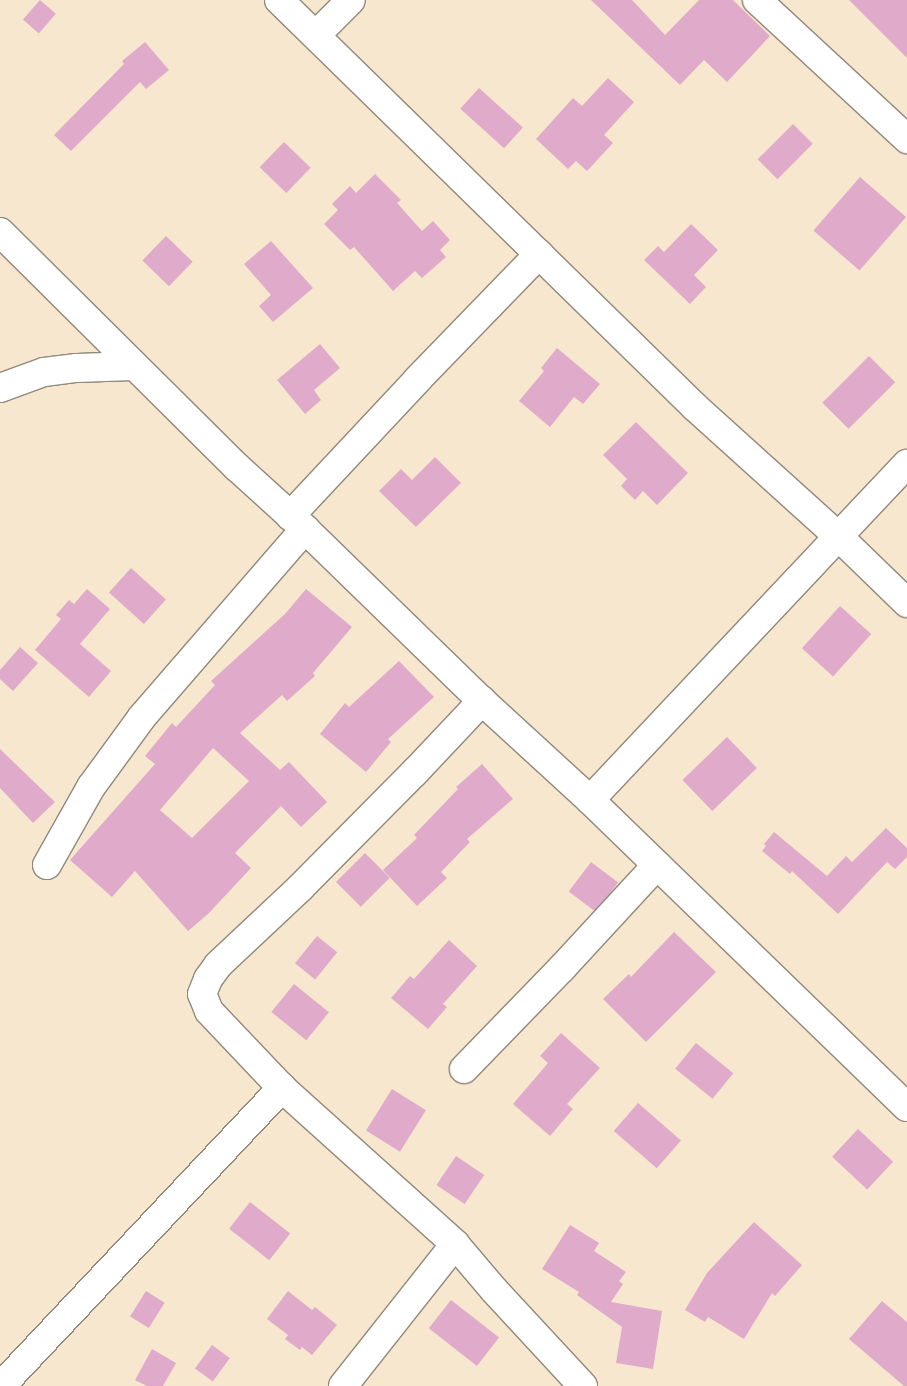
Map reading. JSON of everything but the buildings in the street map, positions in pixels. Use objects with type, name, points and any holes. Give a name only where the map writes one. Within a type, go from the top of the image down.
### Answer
[{"type":"street","points":[[278,0],[695,407],[839,537],[907,603]]},
{"type":"street","points":[[316,35],[350,0]]},
{"type":"street","points":[[758,0],[907,139]]},
{"type":"street","points":[[0,232],[134,366],[482,701],[657,864],[907,1107]]},
{"type":"street","points":[[47,866],[91,786],[142,717],[298,522],[418,379],[539,254]]},
{"type":"street","points":[[0,388],[44,372],[77,368],[134,366]]},
{"type":"street","points":[[590,800],[907,464]]},
{"type":"street","points":[[482,701],[301,887],[218,965],[208,979],[202,994],[209,1011],[282,1088],[455,1244],[494,1290],[583,1386]]},
{"type":"street","points":[[464,1069],[562,968],[657,864]]},
{"type":"street","points":[[1,1386],[282,1088]]},
{"type":"street","points":[[343,1386],[455,1244]]}]
